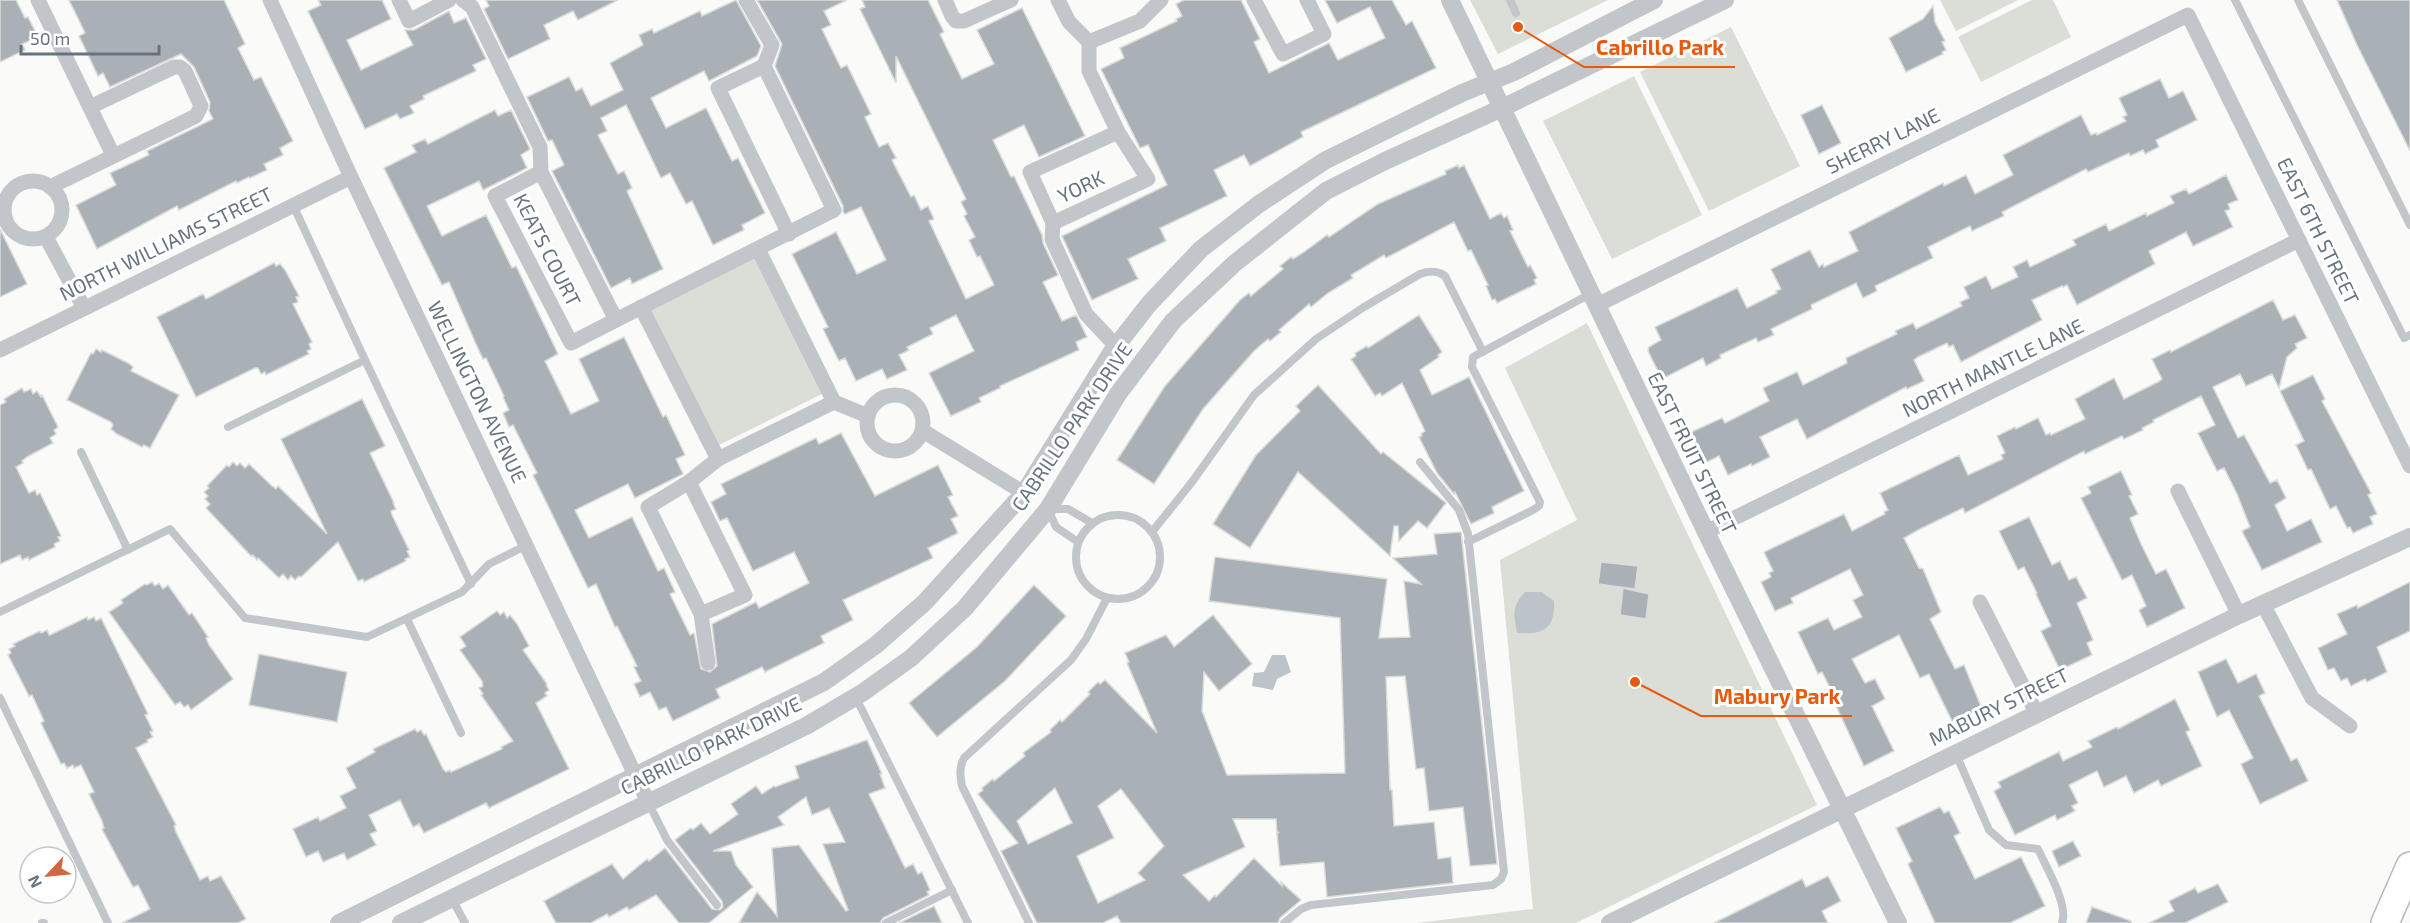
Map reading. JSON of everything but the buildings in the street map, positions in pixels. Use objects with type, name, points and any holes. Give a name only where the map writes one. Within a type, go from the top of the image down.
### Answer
[{"type":"highway","points":[[2385,923],[2410,866]]},
{"type":"street","points":[[38,0],[113,155]]},
{"type":"street","name":"WELLINGTON AVENUE","points":[[270,0],[351,177],[648,802]]},
{"type":"street","points":[[399,0],[409,21],[449,0]]},
{"type":"street","points":[[463,0],[472,8],[540,147],[541,172]]},
{"type":"street","points":[[746,0],[772,45],[764,66],[718,88],[789,234]]},
{"type":"street","points":[[945,0],[952,16],[957,21],[964,21],[1011,0]]},
{"type":"street","points":[[1058,0],[1069,22],[1089,42],[1140,21],[1161,0]]},
{"type":"street","points":[[1254,0],[1283,54],[1324,34],[1307,0]]},
{"type":"street","name":"EAST FRUIT STREET","points":[[1450,0],[1840,809],[1898,923]]},
{"type":"street","name":"CABRILLO PARK DRIVE","points":[[339,923],[824,682],[876,645],[925,602],[1024,493],[1116,346],[1149,304],[1201,249],[1259,204],[1326,160],[1462,93],[1514,72],[1654,0]]},
{"type":"street","name":"CABRILLO PARK DRIVE","points":[[401,923],[806,726],[911,658],[965,608],[1048,509],[1118,394],[1173,321],[1235,263],[1326,192],[1385,161],[1502,108],[1725,0]]},
{"type":"street","name":"EAST 6TH STREET","points":[[2188,15],[2410,466]]},
{"type":"street","name":"SHERRY LANE","points":[[1594,299],[2188,15]]},
{"type":"street","name":"YORK","points":[[1089,42],[1089,71],[1118,132],[1148,179],[1053,223],[1030,172],[1118,132]]},
{"type":"street","name":"KEATS COURT","points":[[616,320],[541,172],[495,196],[571,343],[834,210],[764,66]]},
{"type":"street","points":[[50,187],[196,116],[201,106],[185,71],[180,67],[174,67],[90,107]]},
{"type":"street","name":"NORTH WILLIAMS STREET","points":[[0,350],[351,177]]},
{"type":"street","points":[[35,182],[50,187],[58,196],[62,214],[59,224],[46,237],[37,239],[19,235],[6,221],[2,212],[6,202],[17,187],[35,182]]},
{"type":"street","points":[[1053,223],[1052,239],[1086,314],[1116,346]]},
{"type":"street","points":[[46,237],[84,308]]},
{"type":"street","name":"NORTH MANTLE LANE","points":[[1706,532],[2299,240]]},
{"type":"street","points":[[758,249],[834,402],[868,416]]},
{"type":"street","points":[[641,307],[717,459]]},
{"type":"street","points":[[903,396],[911,399],[922,413],[922,431],[918,440],[903,450],[884,448],[870,435],[868,416],[878,401],[885,397],[903,396]]},
{"type":"street","points":[[708,663],[701,614],[648,507],[689,482],[717,459],[834,402]]},
{"type":"street","points":[[922,431],[1024,493]]},
{"type":"street","points":[[689,482],[744,595],[701,614]]},
{"type":"street","points":[[2178,491],[2239,615]]},
{"type":"street","name":"MABURY STREET","points":[[1610,923],[2239,615],[2410,537]]},
{"type":"street","points":[[1980,602],[2037,714]]},
{"type":"street","points":[[2263,604],[2312,698],[2350,726]]},
{"type":"lane","points":[[1510,0],[1516,13]]},
{"type":"lane","points":[[2235,0],[2404,338],[2410,335]]},
{"type":"lane","points":[[2298,0],[2410,225]]},
{"type":"lane","points":[[293,205],[471,584]]},
{"type":"lane","points":[[1152,532],[1192,482],[1254,394],[1316,339],[1420,274],[1430,272],[1445,276],[1483,352]]},
{"type":"lane","points":[[1468,542],[1539,507],[1540,502],[1472,367],[1473,357],[1594,299]]},
{"type":"lane","points":[[228,426],[365,360]]},
{"type":"lane","points":[[81,452],[128,550]]},
{"type":"lane","points":[[1284,923],[1301,909],[1311,905],[1493,885],[1501,879],[1504,872],[1468,542],[1459,510],[1420,462]]},
{"type":"lane","points":[[1078,542],[1056,527],[1048,509],[1068,509],[1092,523]]},
{"type":"lane","points":[[1117,514],[1142,522],[1152,532],[1161,556],[1159,569],[1153,581],[1144,591],[1120,600],[1094,593],[1084,583],[1078,570],[1076,556],[1078,542],[1092,523],[1117,514]]},
{"type":"lane","points":[[0,612],[170,529],[245,618],[367,637],[462,592],[489,564],[527,545]]},
{"type":"lane","points":[[1029,923],[962,786],[959,773],[964,758],[1071,660],[1086,639],[1107,598]]},
{"type":"lane","points":[[407,619],[461,733]]},
{"type":"lane","points":[[855,696],[968,923]]},
{"type":"lane","points":[[0,698],[108,923]]},
{"type":"lane","points":[[1956,753],[1989,830],[2006,845],[2038,849],[2057,890],[2065,916],[2062,923]]},
{"type":"lane","points":[[648,802],[667,840],[717,905]]},
{"type":"lane","points":[[886,923],[952,890]]},
{"type":"lane","points":[[452,898],[465,923]]},
{"type":"shaded area","points":[[1470,0],[1608,0],[1498,54]]},
{"type":"shaded area","points":[[1940,0],[2018,0],[1956,31]]},
{"type":"shaded area","points":[[2032,0],[2053,0],[2071,37],[1981,82],[1958,37]]},
{"type":"shaded area","points":[[1731,27],[1800,166],[1709,211],[1640,72]]},
{"type":"shaded area","points":[[1634,76],[1702,215],[1612,259],[1543,121]]},
{"type":"shaded area","points":[[756,255],[824,393],[719,445],[649,308]]},
{"type":"shaded area","points":[[1587,323],[1817,805],[1576,923],[1417,923],[1533,909],[1500,560],[1577,520],[1505,368]]},
{"type":"shaded area","points":[[1525,592],[1542,592],[1554,601],[1550,624],[1541,631],[1517,633],[1515,611],[1517,602]]},
{"type":"shaded area","points":[[1272,655],[1285,655],[1291,672],[1277,679],[1273,690],[1252,686],[1254,673],[1264,672]]},
{"type":"place","name":"Cabrillo Park","points":[[1518,27]]},
{"type":"place","name":"Mabury Park","points":[[1635,682]]}]
